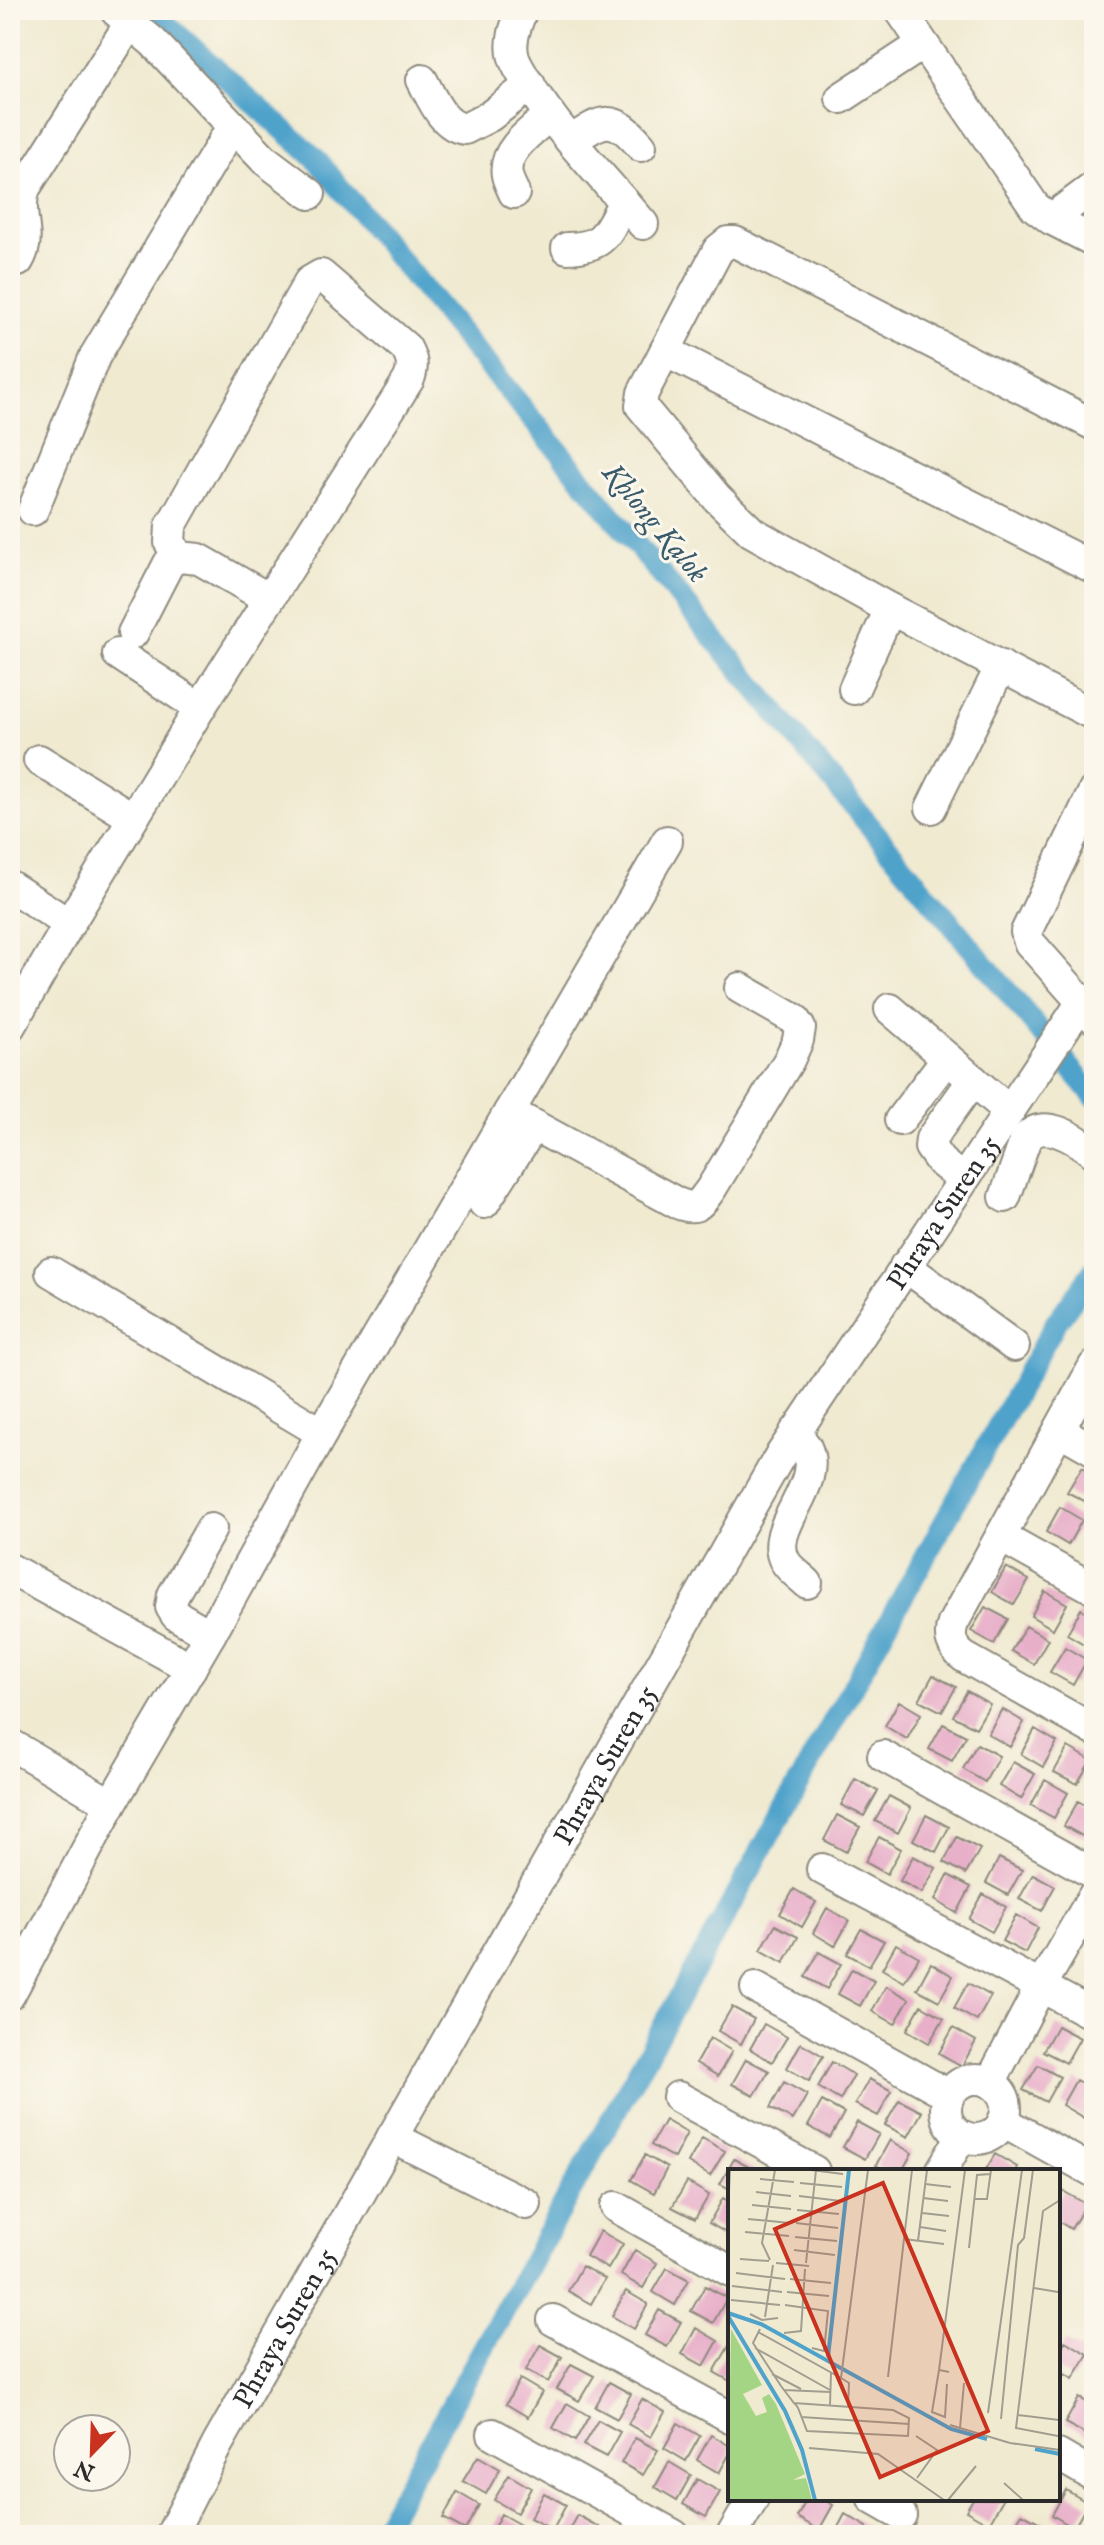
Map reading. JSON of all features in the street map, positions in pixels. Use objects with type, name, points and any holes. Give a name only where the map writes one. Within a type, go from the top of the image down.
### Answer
[{"type":"street","points":[[522,10],[515,26],[514,59],[550,115],[634,213],[591,247],[567,248]]},
{"type":"street","points":[[900,10],[1035,207],[1051,219],[1094,241]]},
{"type":"street","points":[[10,263],[18,261],[26,238],[20,203],[25,188],[122,16],[153,42],[265,160],[310,194]]},
{"type":"street","points":[[841,98],[923,44]]},
{"type":"street","points":[[422,80],[437,109],[453,126],[465,129],[490,116],[530,85]]},
{"type":"street","points":[[514,193],[507,176],[509,159],[523,139],[550,115]]},
{"type":"street","points":[[572,141],[594,125],[609,121],[622,127],[641,146]]},
{"type":"street","points":[[33,510],[95,356],[232,127]]},
{"type":"street","points":[[1051,219],[1094,187]]},
{"type":"street","points":[[1094,425],[735,242],[728,242],[718,250],[643,393],[641,406],[717,498],[752,532],[890,609],[1094,715]]},
{"type":"street","points":[[10,1026],[200,708],[409,379],[413,368],[406,348],[321,275],[309,282],[171,526],[170,543],[179,557]]},
{"type":"street","points":[[665,351],[1094,568]]},
{"type":"street","points":[[200,708],[126,644],[169,563],[179,557],[199,559],[269,599]]},
{"type":"street","points":[[854,689],[890,609]]},
{"type":"street","points":[[931,808],[1001,666]]},
{"type":"street","points":[[39,760],[133,818]]},
{"type":"street","points":[[1083,1012],[1029,942],[1026,932],[1094,791]]},
{"type":"street","points":[[484,1203],[521,1119],[667,841]]},
{"type":"street","points":[[10,886],[69,924]]},
{"type":"street","points":[[521,1119],[677,1203],[689,1208],[699,1205],[789,1060],[798,1040],[800,1028],[794,1019],[740,988]]},
{"type":"street","points":[[890,1009],[973,1080],[1025,1141]]},
{"type":"street","name":"Phraya Suren 35","points":[[171,2535],[217,2445],[795,1432],[1026,1085],[1083,1012]]},
{"type":"street","points":[[900,1120],[947,1058]]},
{"type":"street","points":[[963,1180],[940,1161],[930,1147],[931,1139],[973,1080]]},
{"type":"street","points":[[13,1982],[322,1433],[521,1119]]},
{"type":"street","points":[[1005,1197],[1025,1141],[1036,1130],[1053,1130],[1079,1141],[1094,1153]]},
{"type":"street","points":[[905,1266],[1014,1346]]},
{"type":"street","points":[[51,1272],[322,1433]]},
{"type":"street","points":[[1094,1366],[953,1623],[950,1638],[964,1657],[1094,1730]]},
{"type":"street","points":[[1059,1430],[1094,1450]]},
{"type":"street","points":[[795,1432],[806,1447],[810,1475],[783,1533],[782,1549],[785,1561],[807,1583]]},
{"type":"street","points":[[210,1635],[176,1615],[171,1607],[173,1595],[211,1529]]},
{"type":"street","points":[[1001,1537],[1094,1589]]},
{"type":"street","points":[[10,1569],[191,1668]]},
{"type":"street","points":[[10,1744],[111,1804]]},
{"type":"street","points":[[883,1756],[1094,1874]]},
{"type":"street","points":[[822,1869],[1094,2015]]},
{"type":"street","points":[[990,2083],[1094,1895]]},
{"type":"street","points":[[756,1988],[949,2095]]},
{"type":"street","points":[[981,2080],[990,2083],[1002,2095],[1005,2104],[1003,2121],[998,2130],[981,2139],[971,2140],[962,2136],[948,2123],[945,2105],[949,2095],[962,2082],[981,2080]]},
{"type":"street","points":[[678,2097],[810,2169]]},
{"type":"street","points":[[1003,2121],[1094,2172]]},
{"type":"street","points":[[942,2169],[962,2136]]},
{"type":"street","points":[[392,2137],[526,2204]]},
{"type":"street","points":[[616,2207],[728,2270]]},
{"type":"street","points":[[553,2320],[728,2416]]},
{"type":"street","points":[[493,2434],[674,2535]]},
{"type":"street","points":[[1060,2456],[1094,2476]]},
{"type":"street","points":[[732,2535],[752,2501]]},
{"type":"street","points":[[876,2501],[901,2515]]},
{"type":"building","points":[[1082,1467],[1094,1474],[1094,1497],[1090,1504],[1067,1492]]},
{"type":"building","points":[[1060,1507],[1082,1520],[1068,1545],[1046,1532]]},
{"type":"building","points":[[1006,1567],[1029,1580],[1014,1605],[992,1592]]},
{"type":"building","points":[[1045,1591],[1067,1604],[1053,1629],[1031,1616]]},
{"type":"building","points":[[985,1607],[1008,1619],[994,1644],[971,1631]]},
{"type":"building","points":[[1081,1609],[1094,1616],[1094,1638],[1089,1647],[1067,1634]]},
{"type":"building","points":[[1026,1626],[1048,1639],[1034,1664],[1011,1651]]},
{"type":"building","points":[[1065,1647],[1087,1660],[1073,1685],[1050,1672]]},
{"type":"building","points":[[933,1675],[956,1687],[942,1712],[919,1700]]},
{"type":"building","points":[[967,1691],[990,1704],[976,1728],[953,1716]]},
{"type":"building","points":[[899,1701],[921,1714],[907,1739],[885,1726]]},
{"type":"building","points":[[1002,1709],[1024,1722],[1010,1747],[988,1734]]},
{"type":"building","points":[[943,1724],[966,1736],[952,1761],[929,1749]]},
{"type":"building","points":[[1035,1729],[1057,1742],[1043,1767],[1021,1754]]},
{"type":"building","points":[[977,1744],[999,1756],[985,1782],[963,1769]]},
{"type":"building","points":[[1068,1747],[1091,1760],[1077,1784],[1054,1772]]},
{"type":"building","points":[[1013,1762],[1035,1774],[1021,1799],[999,1786]]},
{"type":"building","points":[[855,1779],[878,1791],[864,1816],[841,1805]]},
{"type":"building","points":[[1045,1780],[1068,1793],[1054,1818],[1031,1805]]},
{"type":"building","points":[[889,1796],[911,1808],[898,1833],[875,1821]]},
{"type":"building","points":[[1078,1801],[1094,1810],[1094,1825],[1086,1838],[1064,1826]]},
{"type":"building","points":[[837,1815],[860,1827],[846,1852],[824,1840]]},
{"type":"building","points":[[926,1815],[949,1827],[936,1852],[913,1840]]},
{"type":"building","points":[[879,1837],[901,1849],[887,1874],[865,1862]]},
{"type":"building","points":[[957,1837],[980,1849],[966,1874],[944,1862]]},
{"type":"building","points":[[913,1856],[936,1868],[922,1893],[900,1881]]},
{"type":"building","points":[[999,1858],[1022,1870],[1008,1895],[986,1883]]},
{"type":"building","points":[[1033,1874],[1055,1886],[1042,1911],[1019,1899]]},
{"type":"building","points":[[948,1875],[971,1887],[957,1913],[935,1900]]},
{"type":"building","points":[[794,1889],[816,1902],[802,1927],[780,1914]]},
{"type":"building","points":[[983,1894],[1006,1907],[992,1932],[969,1919]]},
{"type":"building","points":[[827,1908],[849,1921],[835,1946],[813,1933]]},
{"type":"building","points":[[1016,1915],[1038,1928],[1025,1953],[1002,1941]]},
{"type":"building","points":[[775,1925],[798,1937],[784,1963],[761,1950]]},
{"type":"building","points":[[861,1929],[884,1941],[869,1966],[847,1954]]},
{"type":"building","points":[[896,1944],[919,1957],[904,1982],[882,1969]]},
{"type":"building","points":[[819,1952],[841,1964],[827,1989],[805,1977]]},
{"type":"building","points":[[931,1963],[953,1976],[939,2001],[917,1989]]},
{"type":"building","points":[[852,1969],[874,1981],[860,2006],[838,1994]]},
{"type":"building","points":[[968,1983],[991,1996],[977,2021],[954,2008]]},
{"type":"building","points":[[886,1986],[909,1999],[895,2024],[872,2011]]},
{"type":"building","points":[[921,2005],[944,2018],[929,2043],[907,2030]]},
{"type":"building","points":[[732,2007],[754,2019],[741,2044],[718,2031]]},
{"type":"building","points":[[764,2024],[787,2037],[772,2062],[750,2049]]},
{"type":"building","points":[[1057,2026],[1080,2038],[1066,2063],[1043,2051]]},
{"type":"building","points":[[953,2028],[976,2041],[962,2066],[939,2053]]},
{"type":"building","points":[[710,2038],[732,2051],[718,2076],[696,2063]]},
{"type":"building","points":[[801,2043],[823,2056],[809,2081],[787,2068]]},
{"type":"building","points":[[746,2059],[769,2071],[754,2096],[732,2084]]},
{"type":"building","points":[[832,2062],[854,2075],[840,2100],[818,2087]]},
{"type":"building","points":[[1038,2065],[1060,2077],[1046,2102],[1023,2090]]},
{"type":"building","points":[[869,2079],[892,2091],[878,2116],[855,2104]]},
{"type":"building","points":[[1076,2080],[1094,2090],[1094,2100],[1084,2118],[1062,2105]]},
{"type":"building","points":[[784,2082],[807,2095],[793,2120],[770,2108]]},
{"type":"building","points":[[899,2100],[922,2112],[908,2137],[885,2125]]},
{"type":"building","points":[[822,2101],[844,2113],[830,2138],[808,2126]]},
{"type":"building","points":[[665,2120],[687,2133],[674,2158],[651,2145]]},
{"type":"building","points":[[857,2122],[879,2134],[865,2159],[843,2147]]},
{"type":"building","points":[[702,2138],[725,2151],[710,2176],[688,2163]]},
{"type":"building","points":[[890,2140],[912,2153],[903,2169],[883,2169],[876,2165]]},
{"type":"building","points":[[995,2154],[1017,2167],[1016,2169],[986,2169]]},
{"type":"building","points":[[645,2155],[667,2168],[654,2193],[631,2180]]},
{"type":"building","points":[[734,2159],[752,2169],[728,2169]]},
{"type":"building","points":[[728,2170],[728,2188],[720,2184]]},
{"type":"building","points":[[687,2182],[709,2195],[695,2219],[672,2207]]},
{"type":"building","points":[[1063,2191],[1086,2204],[1071,2229],[1060,2222],[1060,2196]]},
{"type":"building","points":[[723,2198],[728,2201],[728,2234],[709,2223]]},
{"type":"building","points":[[600,2231],[623,2244],[608,2269],[586,2256]]},
{"type":"building","points":[[635,2250],[657,2263],[643,2288],[621,2275]]},
{"type":"building","points":[[582,2266],[605,2279],[591,2304],[568,2291]]},
{"type":"building","points":[[667,2268],[689,2280],[675,2305],[653,2292]]},
{"type":"building","points":[[705,2286],[727,2298],[713,2323],[691,2311]]},
{"type":"building","points":[[626,2291],[648,2304],[634,2329],[612,2316]]},
{"type":"building","points":[[659,2310],[681,2322],[667,2347],[645,2335]]},
{"type":"building","points":[[696,2328],[718,2341],[704,2366],[682,2354]]},
{"type":"building","points":[[1065,2341],[1088,2354],[1073,2379],[1060,2371],[1060,2350]]},
{"type":"building","points":[[540,2345],[562,2357],[548,2382],[526,2370]]},
{"type":"building","points":[[728,2348],[728,2380],[714,2372]]},
{"type":"building","points":[[571,2364],[594,2376],[579,2401],[557,2389]]},
{"type":"building","points":[[520,2379],[542,2392],[528,2417],[506,2404]]},
{"type":"building","points":[[609,2382],[631,2394],[617,2419],[595,2407]]},
{"type":"building","points":[[1079,2398],[1094,2406],[1094,2423],[1087,2435],[1065,2423]]},
{"type":"building","points":[[642,2399],[665,2412],[651,2437],[628,2424]]},
{"type":"building","points":[[567,2403],[589,2416],[575,2441],[553,2428]]},
{"type":"building","points":[[598,2420],[620,2432],[606,2457],[583,2445]]},
{"type":"building","points":[[678,2423],[700,2436],[686,2461],[664,2448]]},
{"type":"building","points":[[711,2435],[728,2445],[728,2457],[719,2473],[697,2460]]},
{"type":"building","points":[[635,2438],[658,2450],[643,2475],[621,2463]]},
{"type":"building","points":[[478,2456],[500,2469],[486,2494],[463,2481]]},
{"type":"building","points":[[669,2462],[691,2475],[677,2500],[655,2487]]},
{"type":"building","points":[[509,2475],[531,2488],[517,2513],[494,2500]]},
{"type":"building","points":[[697,2479],[720,2492],[706,2517],[683,2504]]},
{"type":"building","points":[[1066,2490],[1088,2503],[1074,2528],[1052,2515]]},
{"type":"building","points":[[457,2492],[479,2505],[465,2530],[443,2518]]},
{"type":"building","points":[[544,2493],[566,2505],[553,2530],[530,2518]]},
{"type":"building","points":[[806,2501],[826,2501],[833,2505],[819,2530],[797,2517]]},
{"type":"building","points":[[972,2501],[1002,2501],[989,2524],[966,2511]]},
{"type":"building","points":[[1022,2513],[1044,2525],[1039,2535],[1009,2535]]},
{"type":"building","points":[[501,2514],[524,2527],[519,2535],[490,2535]]},
{"type":"building","points":[[845,2514],[867,2527],[863,2535],[834,2535]]},
{"type":"building","points":[[577,2515],[599,2527],[595,2535],[566,2535]]},
{"type":"waterway","name":"Khlong Kalok","points":[[146,10],[165,23],[316,159],[1094,1096]]},
{"type":"waterway","points":[[379,2535],[1055,1324],[1094,1270]]}]
